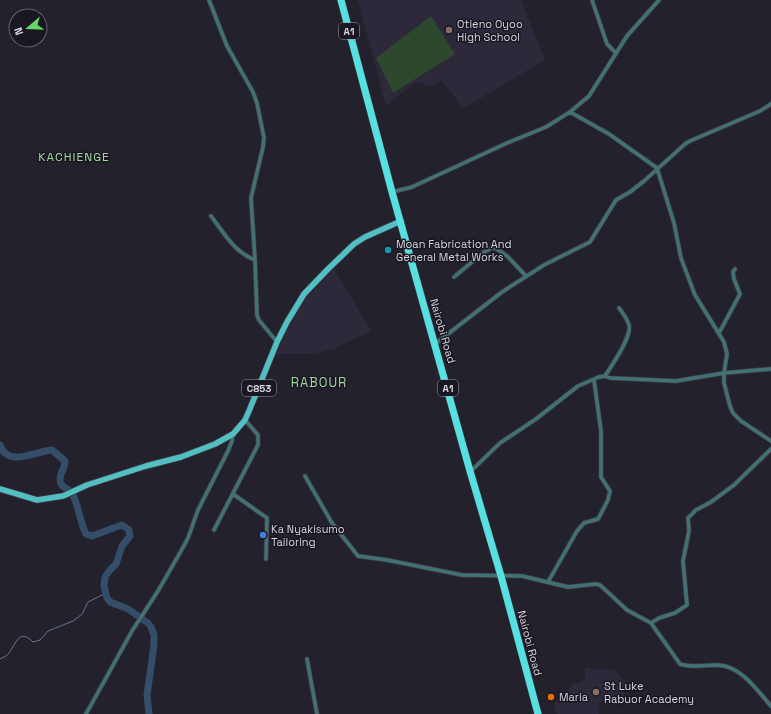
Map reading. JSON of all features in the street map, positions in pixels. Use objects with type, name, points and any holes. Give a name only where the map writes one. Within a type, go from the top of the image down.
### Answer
[{"type":"highway","name":"Nairobi Road","points":[[340,0],[392,192],[501,576],[538,714]]},
{"type":"main road","name":"C853","points":[[0,489],[37,500],[63,496],[87,485],[146,466],[181,457],[216,444],[233,434],[245,420],[277,342],[304,294],[328,269],[365,236],[401,221]]},
{"type":"street","points":[[209,0],[227,46],[253,92],[257,103],[264,138],[251,198],[259,320],[277,342]]},
{"type":"street","points":[[592,0],[607,44],[616,53]]},
{"type":"street","points":[[392,192],[412,187],[507,143],[546,127],[570,112],[590,96],[627,36],[659,0]]},
{"type":"street","points":[[435,344],[502,292],[526,276],[590,242],[616,200],[630,192],[644,181],[657,168],[661,167],[690,141],[760,111],[771,104]]},
{"type":"street","points":[[570,112],[609,134],[657,168],[674,223],[681,258],[686,274],[696,295],[724,342],[727,354],[724,383],[733,413],[741,421],[771,441]]},
{"type":"street","points":[[211,216],[230,242],[246,256],[255,260]]},
{"type":"street","points":[[454,277],[484,252],[494,247],[507,256],[526,276]]},
{"type":"street","points":[[719,333],[740,294],[732,272],[734,269]]},
{"type":"street","points":[[470,471],[500,443],[536,419],[578,386],[605,376],[626,341],[629,326],[624,313],[619,308]]},
{"type":"street","points":[[605,376],[610,378],[676,381],[724,373],[771,369]]},
{"type":"street","points":[[548,582],[576,531],[584,524],[598,518],[608,500],[610,491],[602,477],[601,431],[594,380]]},
{"type":"street","points":[[214,530],[258,445],[258,435],[245,420]]},
{"type":"street","points":[[86,714],[188,538],[198,510],[228,451],[233,434]]},
{"type":"street","points":[[651,623],[659,618],[676,613],[687,605],[683,562],[689,531],[688,518],[696,510],[711,502],[734,485],[771,450]]},
{"type":"street","points":[[305,476],[332,523],[358,556],[387,560],[462,575],[522,576],[568,587],[596,584],[600,585],[627,610],[651,623],[680,664],[686,666],[720,665],[734,669],[753,685],[771,706]]},
{"type":"street","points":[[233,494],[267,518],[266,558]]},
{"type":"street","points":[[308,659],[317,714]]},
{"type":"shaded area","name":"Otieno Oyoo High School","points":[[358,0],[521,0],[545,60],[464,108],[441,80],[433,86],[415,82],[386,106]]},
{"type":"shaded area","points":[[334,269],[371,331],[333,349],[312,354],[276,354],[286,332],[305,299]]},
{"type":"shaded area","name":"St Luke Rabuor Academy","points":[[585,668],[615,670],[627,686],[623,697],[598,703],[600,712],[598,714],[557,714],[554,704],[575,682],[578,684],[585,679]]},
{"type":"green space","points":[[431,16],[455,54],[393,93],[376,58]]},
{"type":"waterway","points":[[0,445],[4,452],[9,456],[23,456],[52,450],[65,461],[60,482],[61,485],[73,495],[86,534],[92,536],[122,525],[129,530],[130,536],[122,546],[116,564],[105,577],[104,586],[107,598],[110,602],[128,609],[148,623],[154,635],[147,695],[149,714]]},
{"type":"waterway","points":[[0,659],[6,656],[20,637],[23,636],[33,642],[40,640],[48,631],[73,621],[82,614],[88,602],[106,593]]},
{"type":"place","name":"Otieno Oyoo High School","points":[[449,30]]},
{"type":"place","name":"Moan Fabrication And General Metal Works","points":[[388,250]]},
{"type":"place","name":"Ka Nyakisumo Tailoring","points":[[263,535]]},
{"type":"place","name":"St Luke Rabuor Academy","points":[[596,692]]},
{"type":"place","name":"Maria","points":[[551,697]]},
{"type":"district","name":"KACHIENGE","points":[[74,157]]},
{"type":"district","name":"RABOUR","points":[[319,382]]}]
